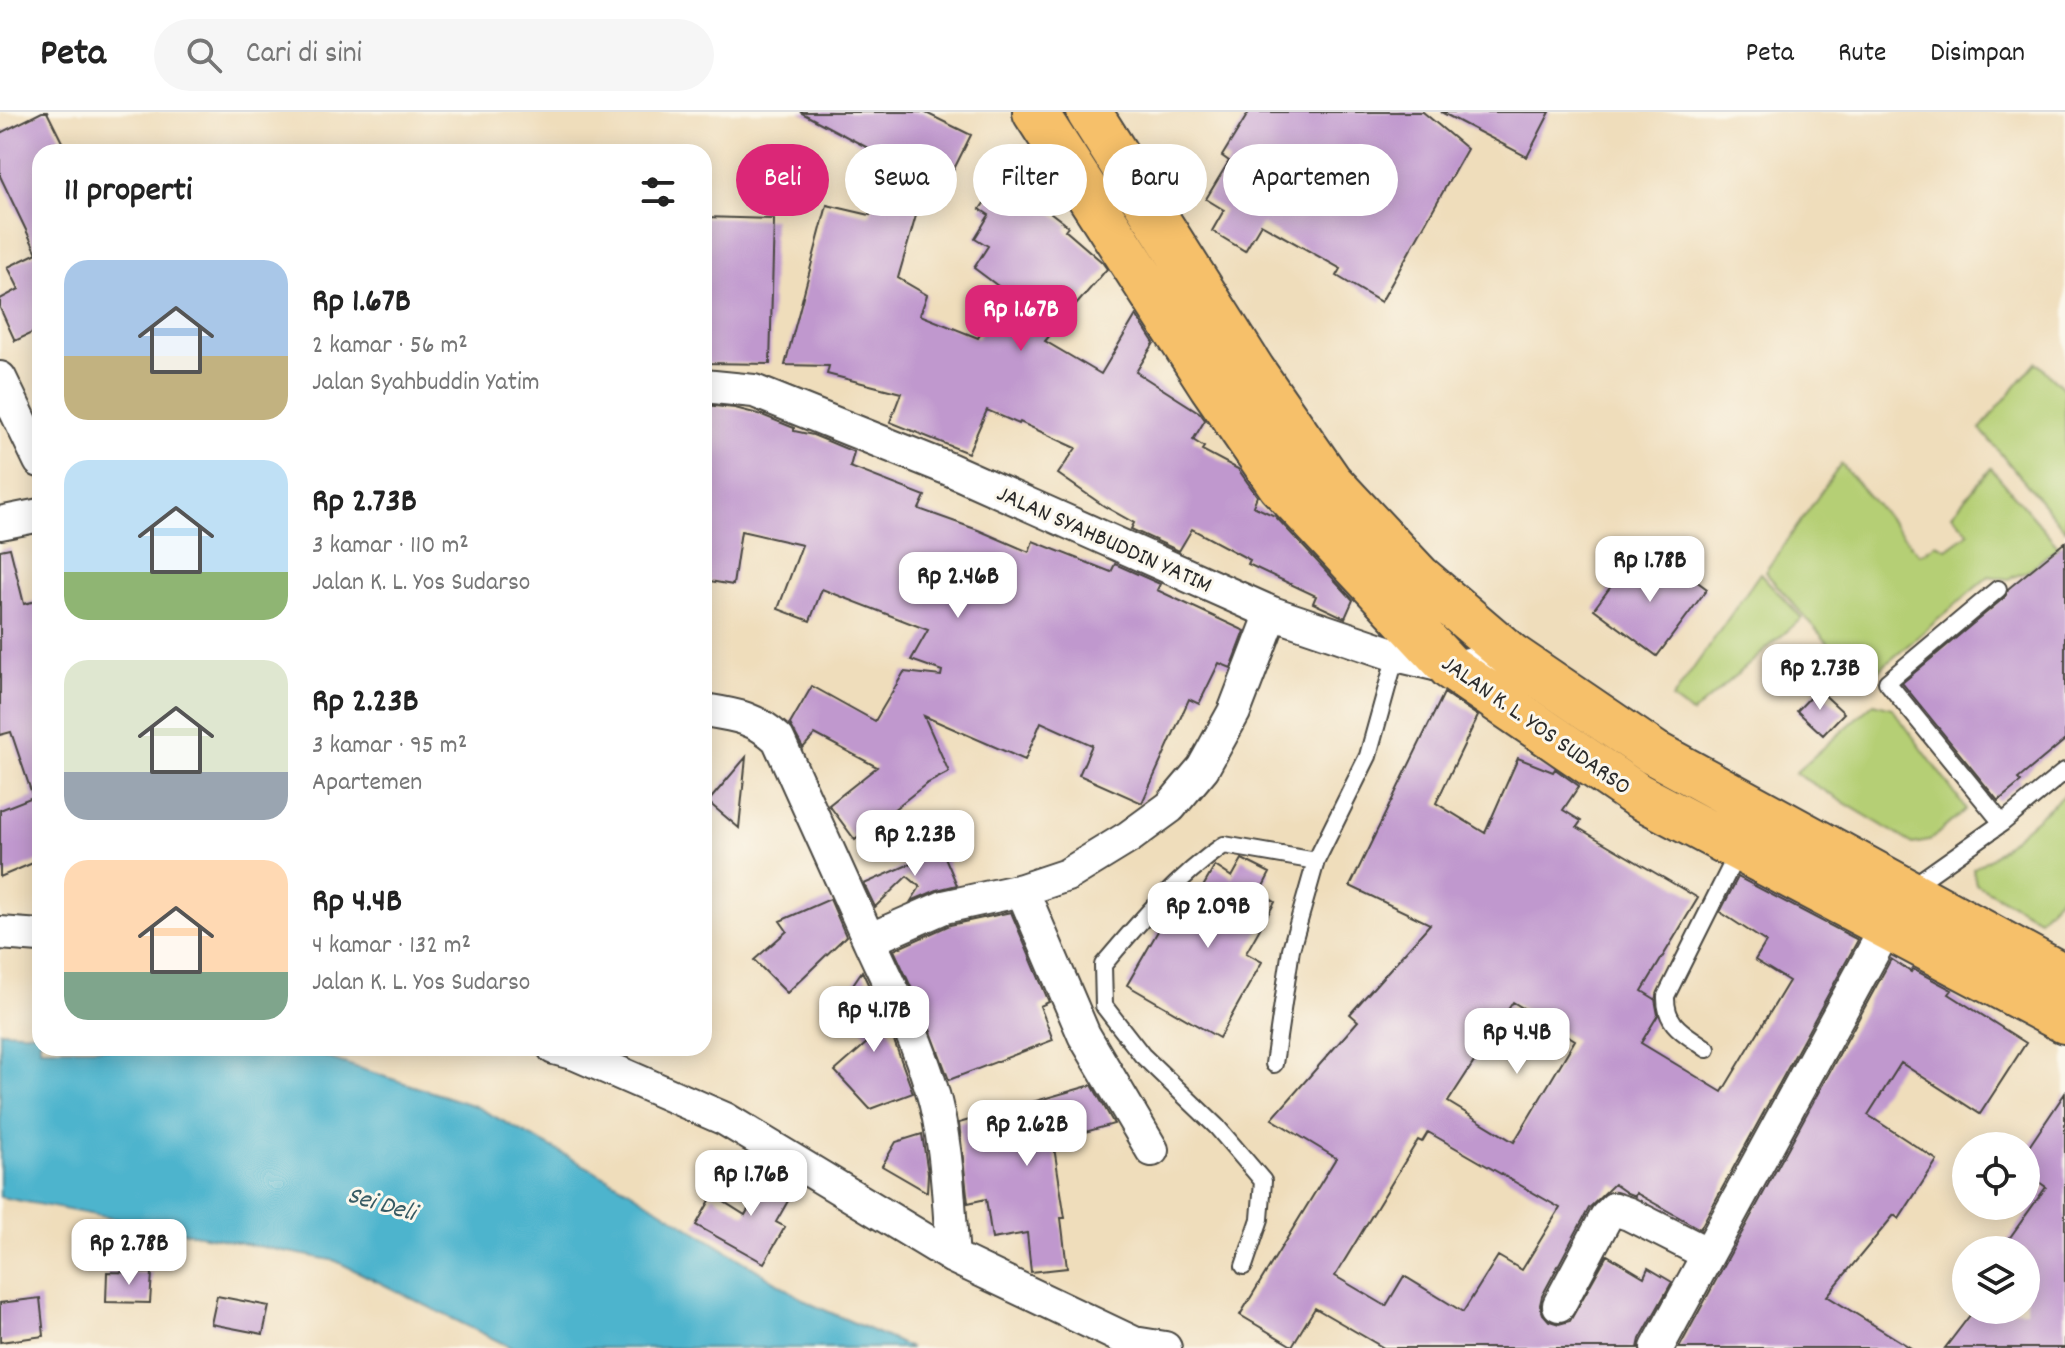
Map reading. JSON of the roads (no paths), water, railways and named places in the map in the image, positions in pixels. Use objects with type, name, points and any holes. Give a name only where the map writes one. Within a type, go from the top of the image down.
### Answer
[{"type":"highway","name":"JALAN K. L. YOS SUDARSO","points":[[1035,112],[1211,385],[1280,485],[1451,668],[1637,795],[1739,850],[2065,977]]},
{"type":"highway","name":"JALAN K. L. YOS SUDARSO","points":[[1089,112],[1253,371],[1330,482],[1419,577],[1510,655],[1654,753],[2065,1021]]},
{"type":"street","points":[[0,378],[32,444]]},
{"type":"street","name":"JALAN SYAHBUDDIN YATIM","points":[[712,387],[754,391],[922,458],[1272,613],[1396,655],[1451,668],[1510,655]]},
{"type":"street","points":[[0,523],[32,517]]},
{"type":"street","points":[[869,940],[944,907],[1022,890],[1067,875],[1129,837],[1170,807],[1203,768],[1234,712],[1272,613]]},
{"type":"street","points":[[712,711],[762,724],[778,739],[904,1017],[931,1088],[945,1150],[953,1257]]},
{"type":"street","points":[[1022,890],[1084,1035],[1152,1150]]},
{"type":"street","points":[[1657,1348],[1706,1253],[1897,909]]},
{"type":"street","points":[[0,933],[32,935]]},
{"type":"street","points":[[581,1056],[725,1119],[953,1257],[1134,1343],[1165,1348]]},
{"type":"street","points":[[1559,1305],[1606,1217],[1614,1209],[1706,1253]]},
{"type":"lane","points":[[1998,589],[1887,682],[2002,823]]},
{"type":"lane","points":[[1274,1064],[1291,949],[1316,861],[1368,756],[1396,655]]},
{"type":"lane","points":[[1897,909],[2065,771]]},
{"type":"lane","points":[[1244,1266],[1260,1219],[1263,1181],[1217,1127],[1142,1055],[1104,1006],[1103,965],[1143,917],[1195,865],[1224,845],[1316,861]]},
{"type":"lane","points":[[1707,1049],[1673,1024],[1665,1013],[1666,996],[1739,850]]},
{"type":"water","name":"Sei Deli","points":[[0,1031],[32,1033],[32,1056],[322,1056],[475,1106],[628,1189],[811,1304],[911,1348],[512,1348],[336,1261],[0,1197]]}]
